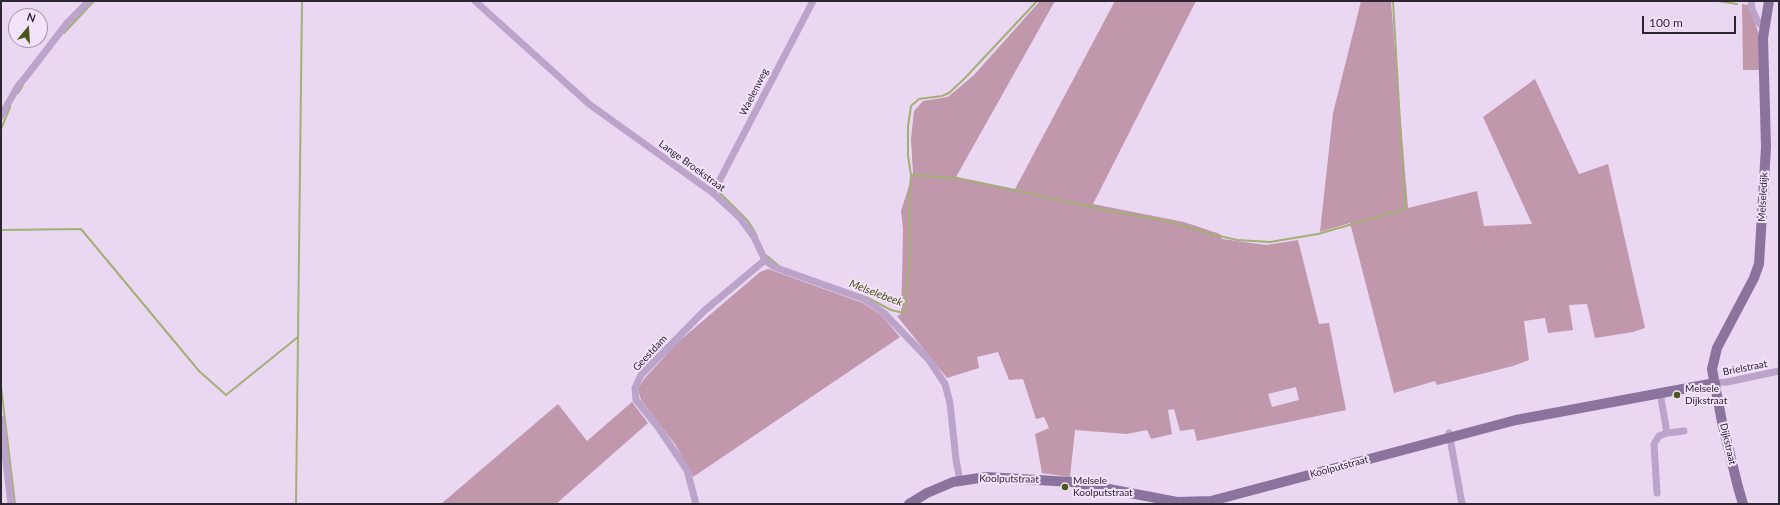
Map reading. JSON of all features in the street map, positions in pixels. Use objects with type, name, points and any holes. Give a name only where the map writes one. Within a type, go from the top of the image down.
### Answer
[{"type":"street","points":[[1,116],[23,80],[68,22],[89,1]]},
{"type":"street","name":"Lange Broekstraat","points":[[475,1],[588,104],[713,193],[744,224],[754,237],[765,260]]},
{"type":"street","name":"Waelenweg","points":[[713,193],[813,1]]},
{"type":"street","points":[[1751,1],[1752,9],[1758,22],[1764,28]]},
{"type":"street","name":"Melseledijk","points":[[1715,383],[1712,369],[1717,348],[1754,278],[1759,264],[1766,147],[1764,28],[1769,1]]},
{"type":"street","points":[[765,260],[774,267],[864,299],[884,313],[929,360],[945,384],[948,394],[960,480]]},
{"type":"street","name":"Geestdam","points":[[696,504],[687,470],[658,427],[636,400],[635,388],[641,375],[704,311],[765,260]]},
{"type":"street","name":"Brielstraat","points":[[1715,383],[1727,382],[1779,371]]},
{"type":"street","name":"Koolputstraat","points":[[909,504],[927,493],[960,480],[986,477],[1052,480],[1094,485],[1177,503],[1211,501],[1449,435],[1516,420],[1660,392],[1715,383]]},
{"type":"street","name":"Dijkstraat","points":[[1715,383],[1743,504]]},
{"type":"street","points":[[1660,392],[1666,432]]},
{"type":"street","points":[[1,419],[11,504]]},
{"type":"street","points":[[1657,493],[1654,444],[1659,436],[1666,432],[1684,431]]},
{"type":"street","points":[[1449,435],[1462,504]]},
{"type":"shaded area","points":[[1040,1],[1055,1],[956,177],[1015,189],[1115,1],[1196,1],[1093,204],[1184,222],[1220,234],[1222,239],[1266,245],[1298,240],[1319,324],[1329,323],[1346,410],[1197,441],[1194,429],[1180,431],[1174,409],[1168,410],[1172,434],[1151,439],[1147,430],[1127,434],[1075,430],[1070,477],[1042,473],[1035,434],[1049,428],[1044,417],[1036,419],[1023,379],[1009,380],[998,352],[977,357],[979,368],[947,378],[897,316],[901,314],[903,228],[901,211],[913,173],[911,139],[914,111],[923,101],[948,97],[974,75]],"holes":[[[1296,387],[1299,400],[1272,407],[1268,394]]]},
{"type":"shaded area","points":[[1361,1],[1391,1],[1408,208],[1477,191],[1484,226],[1532,224],[1483,117],[1535,79],[1579,174],[1608,164],[1645,328],[1633,332],[1595,338],[1587,304],[1569,305],[1573,330],[1548,333],[1545,318],[1524,321],[1529,360],[1513,366],[1437,385],[1435,381],[1394,393],[1350,223],[1320,232],[1333,113]]},
{"type":"shaded area","points":[[1742,4],[1748,5],[1761,39],[1761,70],[1743,70]]},
{"type":"shaded area","points":[[768,269],[863,303],[882,316],[900,337],[693,477],[675,444],[641,400],[638,389],[644,379],[677,343],[760,272]]},
{"type":"shaded area","points":[[632,402],[648,423],[556,504],[441,504],[558,404],[587,441]]},
{"type":"waterway","points":[[64,33],[94,1]]},
{"type":"waterway","points":[[296,504],[302,1]]},
{"type":"waterway","name":"Melselebeek","points":[[866,297],[891,310],[904,313],[910,253],[909,211],[911,175],[908,156],[908,126],[911,106],[919,99],[942,96],[949,93],[1037,1]]},
{"type":"waterway","points":[[911,175],[957,178],[1110,211],[1171,222],[1237,240],[1270,242],[1318,234],[1405,209],[1393,1]]},
{"type":"waterway","points":[[1718,1],[1737,4]]},
{"type":"waterway","points":[[18,93],[23,85]]},
{"type":"waterway","points":[[1,129],[10,107]]},
{"type":"waterway","name":"Melselebeek","points":[[721,185],[719,190],[720,193],[748,221],[757,236]]},
{"type":"waterway","points":[[1,230],[81,229],[199,371],[226,395],[298,337]]},
{"type":"waterway","name":"Melselebeek","points":[[767,256],[779,266]]},
{"type":"waterway","points":[[1,386],[15,504]]},
{"type":"place","name":"Melsele Dijkstraat","points":[[1677,395]]},
{"type":"place","name":"Melsele Koolputstraat","points":[[1065,487]]}]
